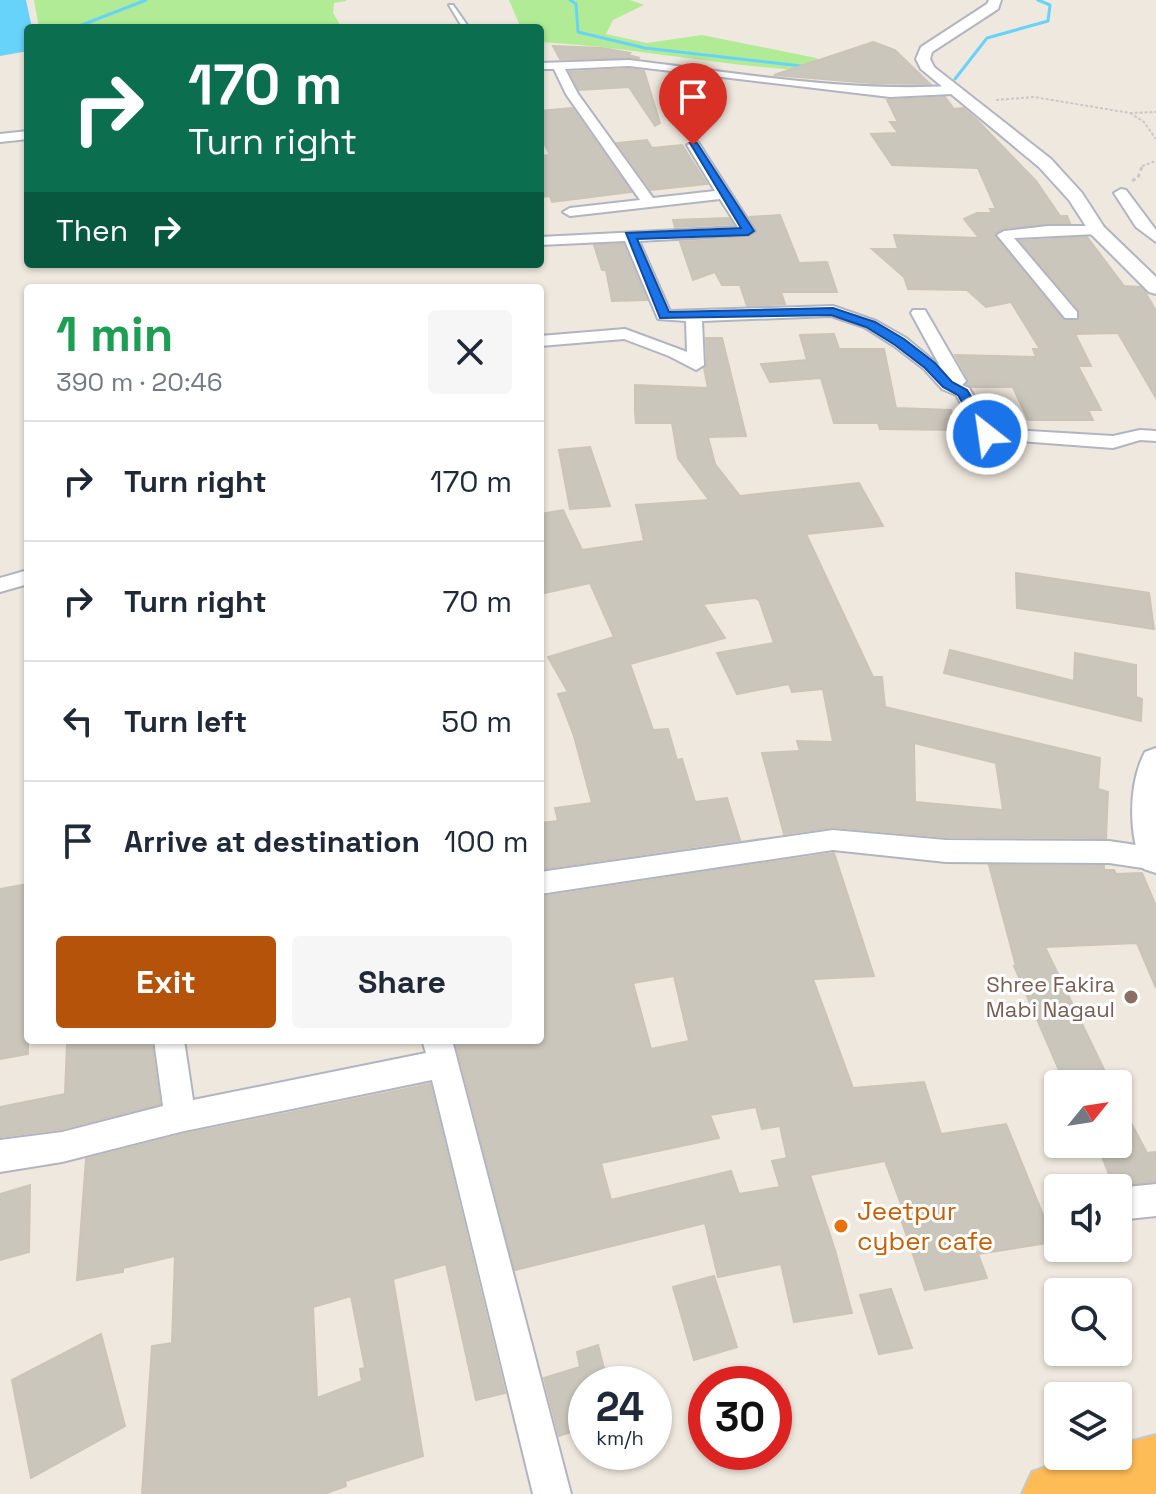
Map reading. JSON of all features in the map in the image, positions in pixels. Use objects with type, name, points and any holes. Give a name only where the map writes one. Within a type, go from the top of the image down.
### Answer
[{"type":"highway","points":[[1054,1494],[1156,1466]]},
{"type":"street","points":[[995,0],[993,6],[926,50],[923,59],[928,69],[1045,163],[1076,197],[1097,230],[1156,288]]},
{"type":"street","points":[[544,66],[629,63],[890,93],[952,90]]},
{"type":"street","points":[[558,65],[572,94],[649,203]]},
{"type":"street","points":[[0,138],[24,135]]},
{"type":"street","points":[[544,241],[748,231],[693,145]]},
{"type":"street","points":[[1121,193],[1141,224],[1156,238]]},
{"type":"street","points":[[570,212],[724,194]]},
{"type":"street","points":[[1071,315],[1004,235],[1048,230],[1097,230]]},
{"type":"street","points":[[630,236],[664,316],[833,311],[870,324],[900,342],[930,365],[948,385],[963,392]]},
{"type":"street","points":[[919,313],[987,434],[1113,442],[1140,435],[1156,436]]},
{"type":"street","points":[[544,341],[625,334],[675,352],[696,365],[694,316]]},
{"type":"street","points":[[0,585],[24,578]]},
{"type":"street","points":[[544,882],[833,840],[946,851],[1109,852],[1156,860],[1147,812],[1156,760]]},
{"type":"street","points":[[170,1044],[180,1117]]},
{"type":"street","points":[[0,1156],[62,1147],[440,1052],[552,1494]]},
{"type":"street","points":[[1132,1203],[1156,1200]]},
{"type":"lane","points":[[451,6],[463,24]]},
{"type":"path","points":[[967,101],[1034,97],[1130,113],[1156,112]]},
{"type":"path","points":[[1130,113],[1144,122],[1156,139]]},
{"type":"path","points":[[1121,193],[1120,188],[1138,177],[1143,164],[1156,161]]},
{"type":"green space","points":[[34,0],[346,0],[334,3],[333,13],[340,24],[38,24]]},
{"type":"green space","points":[[509,0],[630,0],[644,5],[613,20],[606,34],[647,43],[702,35],[816,58],[821,62],[817,71],[782,69],[544,42],[544,24],[519,24]]},
{"type":"water","points":[[0,0],[26,0],[31,24],[24,24],[24,52],[0,56]]},
{"type":"building","points":[[873,42],[895,50],[930,84],[774,75]]},
{"type":"building","points":[[553,46],[602,48],[640,58],[560,59]]},
{"type":"building","points":[[644,71],[660,123],[655,126],[629,87],[579,90],[570,72]]},
{"type":"building","points":[[945,97],[954,109],[963,108],[977,120],[1036,181],[1060,216],[1067,216],[1070,223],[1004,228],[994,234],[1063,320],[1079,320],[1079,310],[1020,241],[1087,237],[1124,286],[1140,287],[1145,292],[1156,311],[1156,398],[1118,333],[1075,334],[1091,366],[1078,366],[1101,410],[1088,410],[1093,420],[1028,420],[1013,387],[972,387],[967,384],[969,380],[955,355],[1036,357],[1033,349],[1040,349],[1011,302],[986,307],[967,290],[908,289],[904,277],[872,249],[898,249],[894,235],[979,238],[964,219],[977,213],[992,213],[990,209],[996,209],[978,168],[892,165],[871,134],[898,133],[890,122],[898,122],[887,100]]},
{"type":"building","points":[[572,108],[631,192],[552,202],[550,196],[544,197],[544,156],[550,155],[544,143],[544,111]]},
{"type":"building","points":[[647,140],[652,148],[682,145],[707,184],[651,190],[617,143]]},
{"type":"building","points":[[780,215],[799,263],[827,262],[837,292],[781,292],[785,304],[747,306],[740,285],[722,285],[715,272],[693,280],[680,242],[748,238],[758,232],[750,217]]},
{"type":"building","points":[[729,218],[733,224],[675,227],[673,220]]},
{"type":"building","points":[[623,244],[647,300],[612,301],[606,270],[602,270],[594,245]]},
{"type":"building","points":[[834,334],[839,349],[884,349],[896,408],[951,410],[957,430],[880,429],[878,423],[834,423],[821,378],[770,382],[761,364],[807,360],[800,335]]},
{"type":"building","points":[[706,338],[722,338],[746,436],[708,437],[715,464],[740,496],[859,483],[883,526],[806,534],[873,677],[882,677],[885,707],[1100,758],[1098,789],[1108,792],[1106,838],[946,837],[833,827],[784,834],[762,753],[800,751],[797,741],[833,742],[823,689],[792,692],[789,684],[737,694],[717,653],[774,643],[759,600],[755,598],[703,604],[725,638],[630,664],[653,730],[668,729],[677,760],[682,759],[695,802],[727,798],[740,840],[544,868],[544,823],[558,821],[555,808],[592,803],[574,736],[558,694],[568,692],[548,657],[614,637],[590,583],[544,593],[544,513],[563,510],[582,550],[644,541],[636,505],[709,500],[678,458],[672,423],[636,423],[635,412],[635,385],[708,388],[704,368],[707,365]],"holes":[[[914,743],[996,763],[1003,810],[915,802]]]},
{"type":"building","points":[[590,447],[610,506],[570,509],[559,450]]},
{"type":"building","points":[[1016,573],[1149,593],[1154,629],[1017,608]]},
{"type":"building","points":[[950,650],[1074,681],[1075,653],[1136,665],[1136,697],[1142,699],[1141,721],[944,673]]},
{"type":"building","points":[[834,853],[874,976],[813,979],[853,1088],[924,1082],[941,1134],[1006,1124],[1044,1217],[1044,1244],[978,1254],[987,1278],[925,1290],[900,1216],[905,1215],[885,1161],[810,1175],[852,1313],[794,1322],[781,1264],[718,1277],[705,1223],[515,1270],[456,1044],[544,1044],[544,896]],"holes":[[[674,976],[689,1041],[651,1049],[633,983]],[[756,1107],[762,1129],[780,1126],[787,1158],[772,1161],[780,1187],[739,1194],[731,1171],[611,1200],[601,1163],[719,1138],[710,1115]]]},
{"type":"building","points":[[989,865],[1104,866],[1104,870],[1114,870],[1116,874],[1142,873],[1156,906],[1156,988],[1137,943],[1045,947],[1104,1070],[1059,1070],[1016,966]]},
{"type":"building","points":[[24,885],[24,1044],[28,1044],[28,1054],[0,1059],[0,889]]},
{"type":"building","points":[[67,1044],[152,1044],[160,1104],[61,1129],[0,1137],[0,1107],[65,1094]]},
{"type":"building","points":[[430,1084],[505,1393],[476,1400],[446,1264],[393,1279],[423,1456],[345,1481],[346,1486],[324,1494],[142,1494],[152,1346],[172,1343],[175,1256],[123,1268],[123,1272],[77,1280],[86,1159],[181,1135]],"holes":[[[351,1296],[365,1368],[360,1369],[362,1381],[317,1398],[313,1307]]]},
{"type":"building","points":[[1132,1125],[1147,1153],[1156,1152],[1156,1181],[1132,1184],[1132,1174],[1109,1174],[1103,1158],[1132,1158]]},
{"type":"building","points":[[30,1185],[29,1252],[0,1260],[0,1194]]},
{"type":"building","points":[[714,1276],[737,1347],[694,1360],[673,1287]]},
{"type":"building","points":[[891,1289],[912,1348],[879,1354],[860,1295]]},
{"type":"building","points":[[101,1334],[125,1426],[31,1478],[12,1380]]},
{"type":"building","points":[[598,1345],[603,1366],[580,1366],[577,1352]]},
{"type":"building","points":[[568,1371],[568,1433],[559,1436],[544,1378]]},
{"type":"waterway","points":[[84,24],[146,0]]},
{"type":"waterway","points":[[570,0],[576,4],[578,32],[645,48],[810,67]]},
{"type":"waterway","points":[[955,79],[987,38],[1048,21],[1050,5],[1038,0]]},
{"type":"place","name":"Shree Fakira Mabi Nagaul","points":[[1131,997]]},
{"type":"place","name":"Jeetpur cyber cafe","points":[[841,1226]]},
{"type":"route","points":[[693,145],[748,231],[630,236],[664,316],[833,311],[870,324],[930,365],[948,385],[963,392],[987,434]]}]
